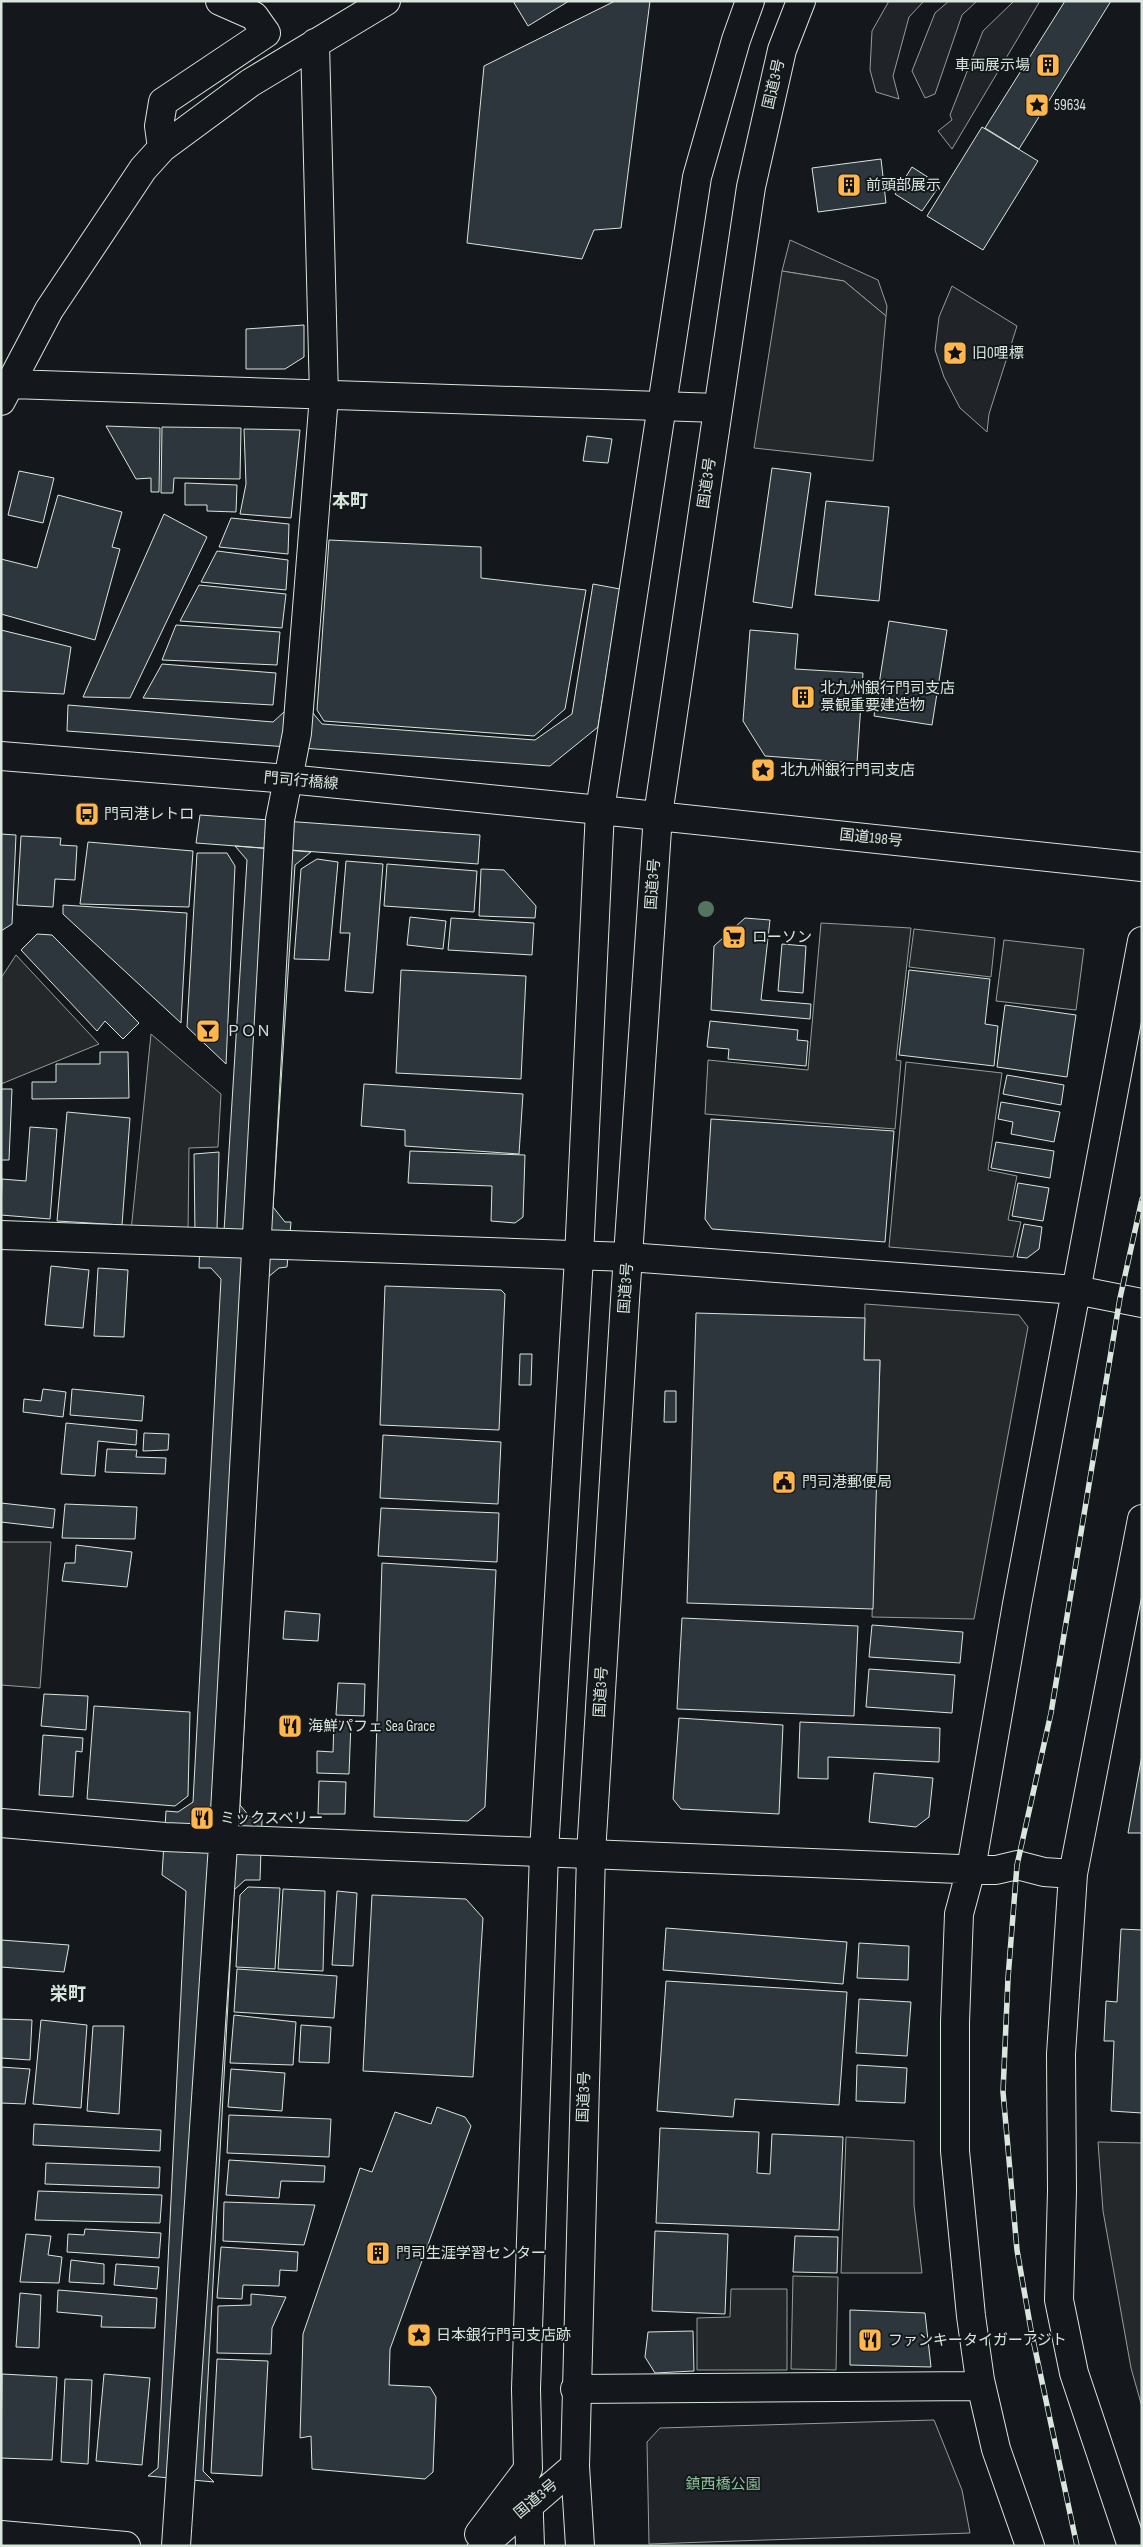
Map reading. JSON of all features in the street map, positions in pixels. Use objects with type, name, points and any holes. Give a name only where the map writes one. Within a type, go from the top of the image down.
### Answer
[{"type":"main road","points":[[162,148],[158,126],[163,102],[266,33],[254,16],[220,1]]},
{"type":"main road","points":[[386,1],[250,83],[162,148],[143,169],[49,310],[6,393],[324,396],[718,408]]},
{"type":"main road","name":"国道3号","points":[[469,2546],[528,2469],[526,2389],[544,1852],[579,1257],[600,810],[664,406],[697,178],[736,40],[750,1]]},
{"type":"main road","name":"国道3号","points":[[482,2546],[575,2466],[575,2389],[591,1854],[658,815],[750,187],[782,50],[801,1]]},
{"type":"main road","points":[[176,2546],[223,1840],[280,820],[297,733],[324,396],[316,43]]},
{"type":"main road","name":"門司行橋線","points":[[1,756],[288,779],[600,810]]},
{"type":"main road","name":"国道198号","points":[[600,810],[1142,867]]},
{"type":"main road","points":[[1030,2546],[996,2449],[981,2386],[971,2316],[955,2151],[955,2022],[959,1914],[971,1869],[1017,1604],[1142,941]]},
{"type":"main road","points":[[1,1234],[257,1242],[579,1257],[628,1257],[1076,1290],[1142,1303]]},
{"type":"main road","points":[[1132,2546],[1074,2374],[1059,2300],[1062,2191],[1061,2054],[1073,1874],[1142,1519]]},
{"type":"main road","points":[[1,1823],[223,1840],[996,1870],[1017,1865],[1044,1872],[1073,1874]]},
{"type":"main road","points":[[575,2389],[981,2386]]},
{"type":"main road","points":[[575,2466],[580,2546]]},
{"type":"main road","points":[[528,2469],[530,2546]]},
{"type":"main road","points":[[1,2535],[126,2546]]},
{"type":"green space","points":[[889,1],[924,1],[909,17],[893,76],[899,99],[876,92],[870,70],[872,31]]},
{"type":"green space","points":[[949,1],[977,1],[962,15],[935,94],[925,98],[912,71],[935,13]]},
{"type":"green space","points":[[1014,1],[1040,1],[952,149],[938,131],[952,120],[950,115],[983,31]]},
{"type":"green space","points":[[790,240],[878,280],[887,306],[886,316],[844,281],[782,271]]},
{"type":"green space","points":[[952,286],[1017,326],[989,414],[987,432],[960,408],[944,377],[935,350],[939,317]]},
{"type":"green space","name":"鎮西橋公園","points":[[934,2420],[962,2490],[970,2533],[649,2544],[647,2442],[660,2428]]},
{"type":"shaded area","points":[[782,271],[844,281],[886,316],[873,461],[754,448]]},
{"type":"shaded area","points":[[821,923],[911,928],[896,1060],[901,1061],[895,1129],[705,1114],[708,1060],[808,1070]]},
{"type":"shaded area","points":[[914,929],[995,938],[991,977],[909,967]]},
{"type":"shaded area","points":[[1004,940],[1084,949],[1076,1010],[996,1001]]},
{"type":"shaded area","points":[[16,955],[99,1044],[1,1084],[1,978]]},
{"type":"shaded area","points":[[151,1034],[221,1094],[218,1147],[189,1148],[188,1234],[131,1231]]},
{"type":"shaded area","points":[[906,1062],[1002,1073],[988,1170],[1017,1176],[1008,1220],[1021,1222],[1013,1257],[889,1247]]},
{"type":"shaded area","points":[[865,1304],[1019,1315],[1028,1327],[974,1619],[872,1617],[880,1361],[864,1360]]},
{"type":"shaded area","points":[[1,1542],[51,1542],[40,1688],[1,1685]]},
{"type":"shaded area","points":[[846,2137],[914,2141],[914,2205],[922,2273],[841,2273]]},
{"type":"shaded area","points":[[1098,2142],[1142,2143],[1142,2407],[1131,2368],[1103,2211]]},
{"type":"shaded area","points":[[793,2276],[838,2277],[836,2370],[791,2369]]},
{"type":"shaded area","points":[[731,2289],[787,2289],[787,2370],[697,2370],[697,2318],[730,2317]]},
{"type":"building","points":[[513,1],[569,1],[528,26]]},
{"type":"building","points":[[615,1],[650,1],[621,228],[594,230],[582,259],[467,243],[484,66]]},
{"type":"building","name":"車両展示場","points":[[1065,1],[1111,1],[1019,149],[985,128]]},
{"type":"building","points":[[982,127],[1038,161],[983,250],[927,216]]},
{"type":"building","name":"前頭部展示","points":[[881,159],[886,203],[818,212],[812,168]]},
{"type":"building","points":[[912,167],[940,185],[922,211],[895,194]]},
{"type":"building","points":[[304,325],[304,357],[285,369],[246,369],[246,329]]},
{"type":"building","points":[[106,426],[160,428],[159,492],[151,492],[151,478],[136,479]]},
{"type":"building","points":[[162,427],[241,428],[240,479],[174,478],[173,493],[161,493]]},
{"type":"building","points":[[244,429],[300,430],[291,518],[240,514],[246,484]]},
{"type":"building","points":[[587,436],[612,439],[608,463],[583,461]]},
{"type":"building","points":[[772,468],[811,473],[792,608],[753,602]]},
{"type":"building","points":[[19,471],[54,478],[43,523],[8,515]]},
{"type":"building","points":[[185,483],[237,485],[236,512],[207,511],[207,505],[185,505]]},
{"type":"building","points":[[58,495],[122,512],[112,547],[120,549],[95,640],[1,614],[1,559],[37,568]]},
{"type":"building","points":[[826,501],[889,507],[879,601],[815,595]]},
{"type":"building","points":[[164,514],[207,537],[130,698],[83,697]]},
{"type":"building","points":[[231,518],[289,524],[288,554],[219,547]]},
{"type":"building","points":[[329,540],[481,547],[481,578],[586,590],[565,709],[534,736],[324,721],[317,710]]},
{"type":"building","points":[[217,551],[288,560],[286,590],[201,582]]},
{"type":"building","points":[[593,584],[620,589],[598,727],[550,766],[67,731],[68,705],[273,722],[284,712],[312,712],[322,724],[535,740],[572,714]]},
{"type":"building","points":[[199,585],[286,594],[282,628],[180,621]]},
{"type":"building","points":[[889,621],[947,630],[932,725],[874,716]]},
{"type":"building","points":[[176,625],[280,632],[277,665],[162,660]]},
{"type":"building","points":[[1,630],[71,647],[64,694],[1,691]]},
{"type":"building","name":"北九州銀行門司支店 景観重要建造物","points":[[750,630],[798,634],[795,669],[863,673],[857,763],[765,756],[743,721]]},
{"type":"building","points":[[162,664],[276,673],[273,705],[143,698]]},
{"type":"building","points":[[200,815],[480,835],[478,864],[196,843]]},
{"type":"building","points":[[1,834],[16,835],[12,924],[1,931]]},
{"type":"building","points":[[21,836],[61,838],[60,845],[77,846],[75,880],[55,879],[53,907],[17,905]]},
{"type":"building","points":[[88,842],[193,851],[189,907],[80,904]]},
{"type":"building","points":[[235,846],[311,852],[295,865],[273,1207],[285,1222],[291,1222],[287,1267],[279,1268],[267,1278],[240,1805],[250,1817],[262,1819],[260,1880],[245,1880],[234,1890],[203,2471],[214,2482],[148,2476],[158,2468],[186,1891],[162,1875],[166,1811],[178,1812],[193,1802],[221,1279],[211,1268],[199,1268],[200,1240],[224,1231],[247,860]]},
{"type":"building","points":[[197,853],[227,853],[235,866],[226,1064],[187,1027]]},
{"type":"building","points":[[317,859],[338,862],[329,960],[294,959],[301,869]]},
{"type":"building","points":[[346,861],[383,864],[373,993],[345,991],[350,933],[340,933]]},
{"type":"building","points":[[387,864],[477,871],[474,912],[384,906]]},
{"type":"building","points":[[481,869],[504,870],[536,906],[535,918],[479,916]]},
{"type":"building","points":[[63,905],[187,913],[181,1023],[63,914]]},
{"type":"building","points":[[410,917],[446,921],[443,949],[407,945]]},
{"type":"building","points":[[451,918],[534,923],[532,955],[448,950]]},
{"type":"building","points":[[745,918],[770,920],[761,1000],[811,1004],[810,1019],[711,1010],[714,946]]},
{"type":"building","points":[[37,934],[52,935],[139,1023],[123,1039],[105,1021],[97,1031],[21,950]]},
{"type":"building","points":[[782,944],[806,946],[803,993],[778,991]]},
{"type":"building","points":[[401,970],[526,976],[521,1079],[396,1073]]},
{"type":"building","points":[[909,970],[990,979],[985,1024],[998,1026],[994,1066],[899,1055]]},
{"type":"building","points":[[1005,1005],[1076,1015],[1067,1077],[997,1067]]},
{"type":"building","points":[[710,1021],[798,1030],[797,1040],[808,1041],[806,1066],[728,1059],[729,1049],[707,1047]]},
{"type":"building","points":[[100,1052],[128,1052],[129,1098],[32,1099],[32,1082],[56,1082],[56,1064],[100,1064]]},
{"type":"building","points":[[1007,1075],[1064,1085],[1061,1105],[1003,1094]]},
{"type":"building","points":[[364,1084],[523,1094],[519,1154],[405,1146],[405,1130],[361,1126]]},
{"type":"building","points":[[1,1089],[12,1089],[9,1160],[1,1160]]},
{"type":"building","points":[[1001,1102],[1060,1112],[1054,1142],[1011,1134],[1013,1122],[998,1119]]},
{"type":"building","points":[[67,1112],[130,1118],[122,1225],[57,1221]]},
{"type":"building","points":[[711,1119],[894,1131],[885,1242],[712,1229],[705,1219]]},
{"type":"building","points":[[30,1127],[57,1129],[50,1219],[1,1215],[2,1179],[26,1181]]},
{"type":"building","points":[[996,1142],[1054,1151],[1050,1178],[991,1168]]},
{"type":"building","points":[[410,1151],[525,1155],[523,1217],[515,1223],[491,1221],[492,1186],[408,1183]]},
{"type":"building","points":[[219,1152],[217,1231],[195,1233],[194,1154]]},
{"type":"building","points":[[1018,1183],[1049,1188],[1043,1221],[1012,1216]]},
{"type":"building","points":[[1024,1224],[1042,1227],[1039,1249],[1027,1258],[1017,1257]]},
{"type":"building","points":[[51,1266],[89,1270],[83,1328],[45,1325]]},
{"type":"building","points":[[98,1268],[128,1270],[124,1337],[94,1336]]},
{"type":"building","points":[[385,1286],[501,1290],[505,1294],[499,1430],[380,1425]]},
{"type":"building","name":"門司港郵便局","points":[[696,1313],[865,1318],[864,1360],[880,1360],[873,1609],[687,1603]]},
{"type":"building","points":[[520,1354],[532,1354],[531,1385],[519,1385]]},
{"type":"building","points":[[43,1389],[66,1392],[63,1417],[23,1412],[24,1399],[41,1401]]},
{"type":"building","points":[[72,1389],[144,1396],[142,1421],[70,1415]]},
{"type":"building","points":[[665,1391],[676,1391],[676,1422],[664,1422]]},
{"type":"building","points":[[66,1423],[137,1430],[136,1445],[98,1441],[95,1476],[61,1474]]},
{"type":"building","points":[[144,1433],[169,1434],[168,1450],[143,1451]]},
{"type":"building","points":[[383,1435],[501,1442],[498,1504],[380,1498]]},
{"type":"building","points":[[107,1449],[137,1450],[136,1457],[166,1458],[165,1474],[105,1472]]},
{"type":"building","points":[[1,1503],[55,1509],[53,1528],[1,1522]]},
{"type":"building","points":[[65,1504],[137,1507],[135,1539],[62,1538]]},
{"type":"building","points":[[381,1508],[499,1513],[497,1562],[378,1556]]},
{"type":"building","points":[[76,1545],[132,1552],[127,1587],[62,1581],[65,1563],[75,1563]]},
{"type":"building","points":[[382,1563],[496,1570],[485,1807],[468,1821],[374,1817]]},
{"type":"building","points":[[285,1611],[320,1614],[318,1641],[283,1639]]},
{"type":"building","points":[[682,1618],[858,1626],[854,1716],[677,1709]]},
{"type":"building","points":[[872,1625],[963,1632],[960,1663],[869,1657]]},
{"type":"building","points":[[869,1669],[955,1675],[952,1713],[866,1707]]},
{"type":"building","points":[[338,1683],[365,1684],[364,1716],[336,1715]]},
{"type":"building","points":[[44,1694],[88,1696],[86,1730],[41,1726]]},
{"type":"building","points":[[94,1706],[190,1712],[188,1796],[175,1806],[87,1799]]},
{"type":"building","points":[[679,1718],[783,1725],[779,1814],[681,1809],[673,1799]]},
{"type":"building","points":[[334,1721],[351,1722],[349,1774],[317,1773],[317,1751],[333,1752]]},
{"type":"building","points":[[800,1722],[940,1728],[939,1762],[828,1757],[828,1779],[798,1778]]},
{"type":"building","points":[[43,1735],[83,1738],[82,1752],[76,1751],[73,1797],[39,1795]]},
{"type":"building","points":[[1142,1755],[1142,1833],[1128,1833]]},
{"type":"building","points":[[874,1773],[933,1778],[929,1817],[916,1827],[869,1822]]},
{"type":"building","points":[[319,1781],[346,1782],[345,1814],[318,1814]]},
{"type":"building","points":[[248,1887],[280,1888],[275,1969],[236,1967],[240,1895]]},
{"type":"building","points":[[283,1889],[325,1891],[323,1971],[278,1969]]},
{"type":"building","points":[[337,1891],[357,1893],[353,1966],[332,1965]]},
{"type":"building","points":[[372,1895],[466,1899],[483,1918],[473,2077],[363,2071]]},
{"type":"building","points":[[666,1928],[847,1942],[843,1984],[663,1970]]},
{"type":"building","points":[[1121,1929],[1142,1930],[1142,2113],[1111,2111],[1114,2041],[1104,2041],[1106,2001],[1117,2002]]},
{"type":"building","points":[[1,1940],[69,1945],[64,1972],[1,1967]]},
{"type":"building","points":[[859,1943],[909,1946],[908,1980],[857,1978]]},
{"type":"building","points":[[237,1969],[337,1976],[334,2018],[234,2012]]},
{"type":"building","points":[[666,1981],[847,1992],[839,2105],[735,2099],[733,2117],[657,2111]]},
{"type":"building","points":[[859,1999],[911,2002],[907,2056],[856,2053]]},
{"type":"building","points":[[234,2015],[296,2022],[293,2065],[230,2063]]},
{"type":"building","points":[[1,2019],[32,2020],[30,2060],[1,2058]]},
{"type":"building","points":[[41,2020],[87,2025],[81,2108],[33,2104]]},
{"type":"building","points":[[301,2025],[331,2027],[329,2063],[299,2062]]},
{"type":"building","points":[[93,2026],[124,2026],[119,2114],[87,2111]]},
{"type":"building","points":[[857,2065],[907,2068],[905,2103],[856,2101]]},
{"type":"building","points":[[1,2067],[30,2069],[25,2104],[1,2103]]},
{"type":"building","points":[[231,2069],[285,2073],[282,2111],[228,2107]]},
{"type":"building","name":"門司生涯学習センター","points":[[437,2107],[465,2117],[471,2126],[390,2349],[389,2385],[430,2387],[436,2397],[433,2472],[425,2479],[312,2469],[311,2436],[300,2438],[303,2334],[360,2168],[372,2172],[395,2112],[431,2124]]},
{"type":"building","points":[[229,2115],[331,2119],[329,2157],[227,2153]]},
{"type":"building","points":[[34,2124],[161,2130],[160,2151],[33,2145]]},
{"type":"building","points":[[660,2128],[759,2132],[757,2173],[770,2174],[772,2134],[843,2137],[839,2230],[656,2223]]},
{"type":"building","points":[[229,2160],[325,2166],[324,2182],[281,2181],[279,2198],[226,2195]]},
{"type":"building","points":[[46,2163],[160,2167],[159,2188],[45,2184]]},
{"type":"building","points":[[38,2191],[162,2195],[160,2223],[35,2220]]},
{"type":"building","points":[[224,2202],[315,2205],[304,2245],[223,2241]]},
{"type":"building","points":[[85,2229],[161,2233],[159,2258],[67,2252],[68,2234],[84,2235]]},
{"type":"building","points":[[655,2231],[728,2234],[725,2314],[652,2311]]},
{"type":"building","points":[[26,2234],[51,2236],[48,2255],[62,2257],[59,2283],[20,2282]]},
{"type":"building","points":[[795,2236],[838,2237],[837,2273],[793,2272]]},
{"type":"building","points":[[221,2247],[298,2252],[297,2271],[280,2270],[279,2286],[243,2285],[242,2299],[217,2298]]},
{"type":"building","points":[[71,2260],[104,2264],[104,2284],[69,2282]]},
{"type":"building","points":[[116,2264],[159,2267],[157,2289],[114,2285]]},
{"type":"building","points":[[58,2290],[157,2298],[155,2328],[101,2327],[102,2316],[57,2312]]},
{"type":"building","points":[[20,2293],[41,2295],[39,2348],[16,2347]]},
{"type":"building","points":[[251,2294],[286,2297],[272,2328],[271,2354],[217,2353],[218,2306],[251,2305]]},
{"type":"building","points":[[850,2310],[925,2313],[931,2367],[850,2365]]},
{"type":"building","points":[[693,2331],[694,2371],[655,2373],[645,2357],[648,2332]]},
{"type":"building","points":[[217,2359],[268,2361],[262,2476],[211,2473]]},
{"type":"building","points":[[2,2374],[57,2377],[52,2460],[1,2458]]},
{"type":"building","points":[[104,2374],[150,2378],[142,2465],[96,2461]]},
{"type":"building","points":[[65,2379],[92,2380],[88,2464],[61,2462]]},
{"type":"railway","points":[[1077,2546],[1031,2330],[1017,2250],[1003,2092],[1008,1978],[1017,1865],[1051,1713],[1120,1298],[1142,1199]]},
{"type":"place","name":"車両展示場","points":[[1048,65]]},
{"type":"place","name":"59634","points":[[1037,105]]},
{"type":"place","name":"前頭部展示","points":[[849,185]]},
{"type":"place","name":"旧0哩標","points":[[955,353]]},
{"type":"place","name":"北九州銀行門司支店 景観重要建造物","points":[[803,697]]},
{"type":"place","name":"北九州銀行門司支店","points":[[763,770]]},
{"type":"place","name":"門司港レトロ","points":[[87,814]]},
{"type":"place","name":"ローソン","points":[[734,937]]},
{"type":"place","name":"ＰＯＮ","points":[[208,1031]]},
{"type":"place","name":"門司港郵便局","points":[[784,1482]]},
{"type":"place","name":"海鮮パフェ Sea Grace","points":[[290,1726]]},
{"type":"place","name":"ミックスベリー","points":[[202,1818]]},
{"type":"place","name":"門司生涯学習センター","points":[[378,2253]]},
{"type":"place","name":"日本銀行門司支店跡","points":[[419,2335]]},
{"type":"place","name":"ファンキータイガーアジト","points":[[870,2340]]},
{"type":"district","name":"本町","points":[[350,501]]},
{"type":"district","name":"栄町","points":[[68,1994]]}]
